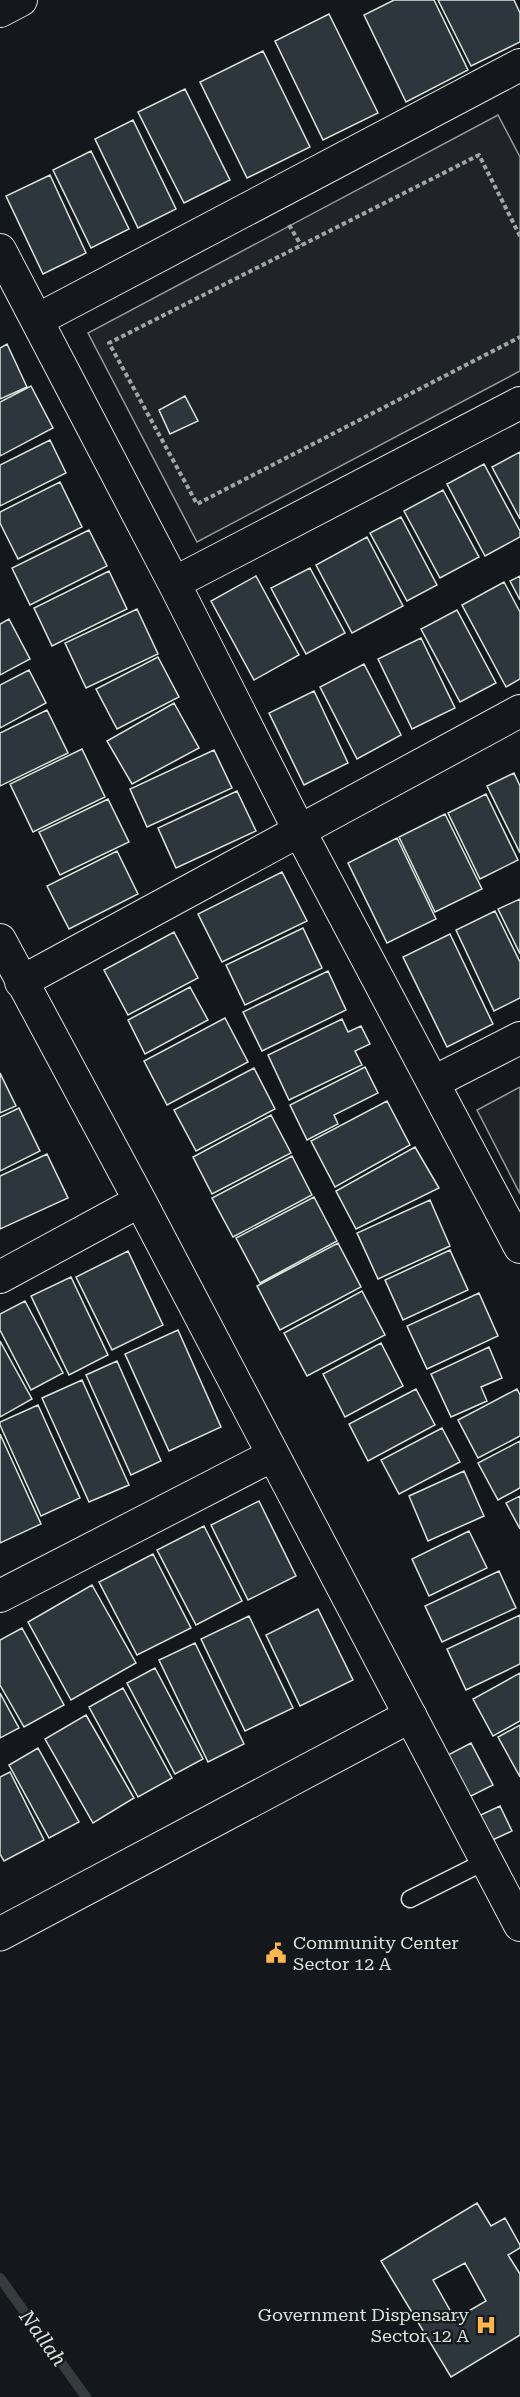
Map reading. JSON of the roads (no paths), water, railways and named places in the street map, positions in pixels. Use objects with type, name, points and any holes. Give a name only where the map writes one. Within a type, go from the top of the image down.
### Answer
[{"type":"street","points":[[0,11],[21,0]]},
{"type":"street","points":[[37,320],[517,75]]},
{"type":"street","points":[[0,250],[174,583],[298,830],[520,1247]]},
{"type":"street","points":[[174,583],[520,403]]},
{"type":"street","points":[[21,982],[520,711]]},
{"type":"street","points":[[0,940],[519,1920]]},
{"type":"street","points":[[434,1082],[520,1038]]},
{"type":"street","points":[[0,1277],[140,1201]]},
{"type":"street","points":[[0,1596],[273,1455]]},
{"type":"street","points":[[0,1934],[410,1716]]},
{"type":"lane","points":[[410,1899],[486,1861]]},
{"type":"waterway","name":"Nallah","points":[[0,2278],[86,2397]]},
{"type":"place","name":"Community Center Sector 12 A","points":[[276,1953]]},
{"type":"place","name":"Government Dispensary Sector 12 A","points":[[486,2325]]}]
